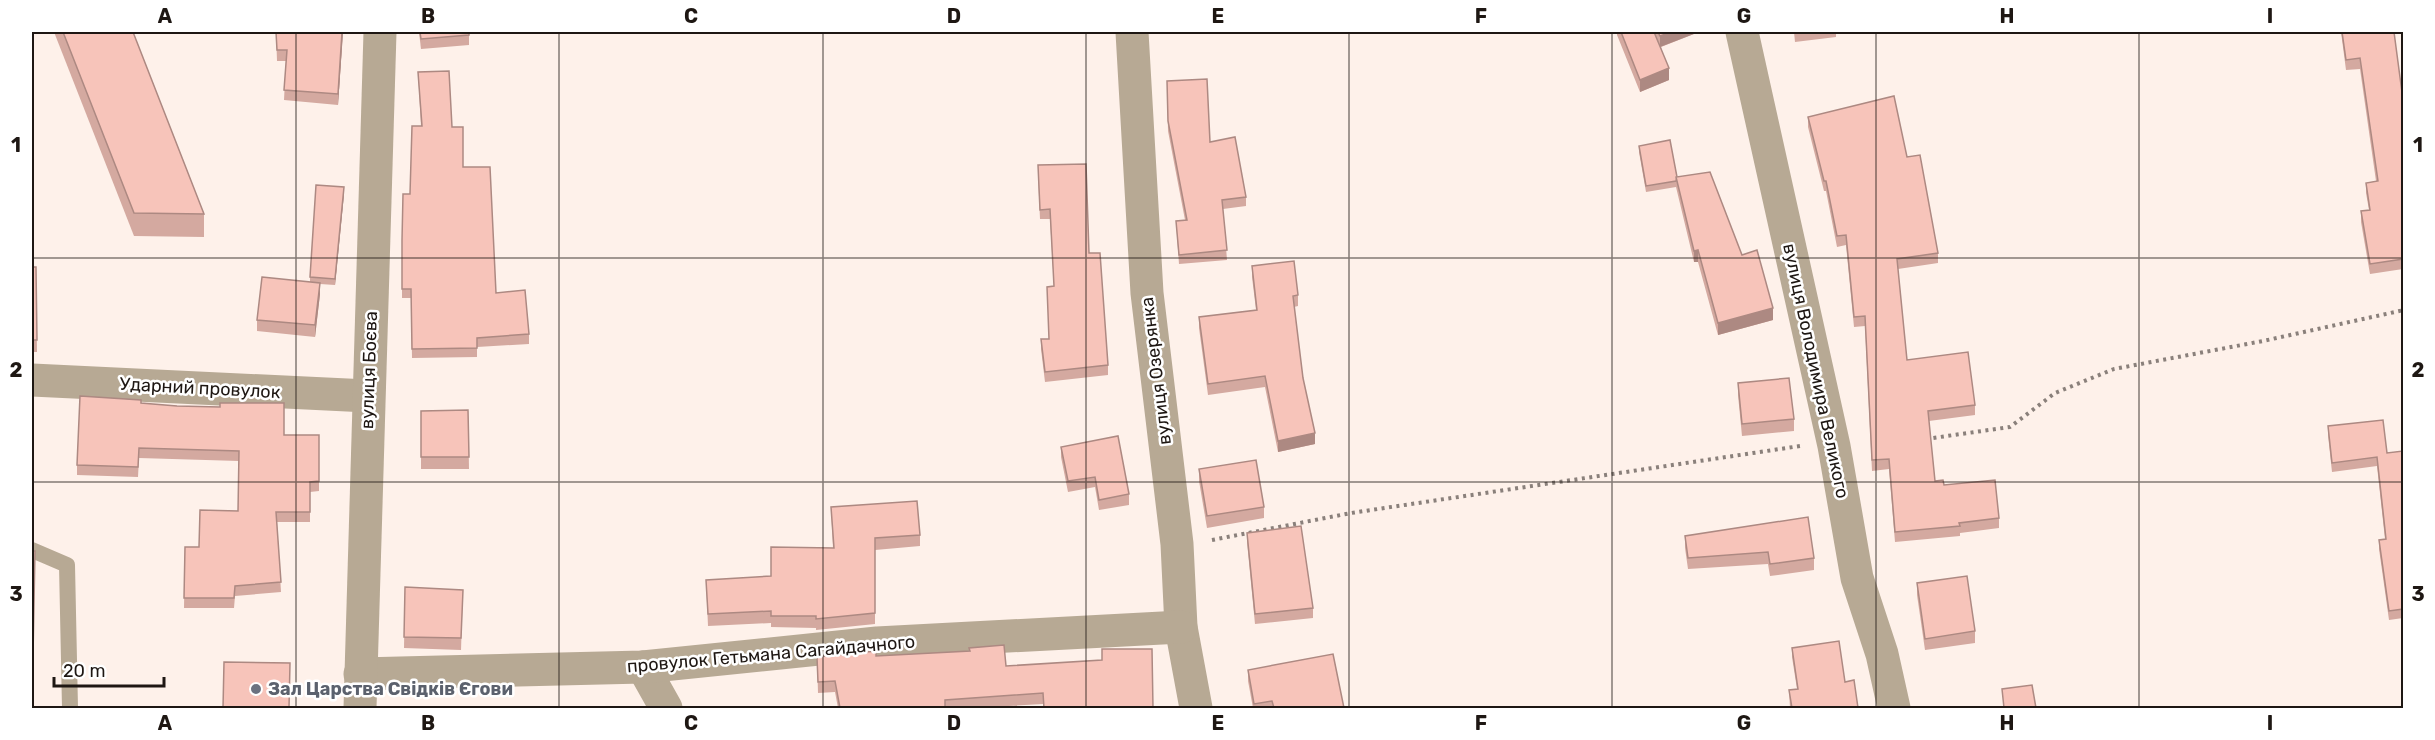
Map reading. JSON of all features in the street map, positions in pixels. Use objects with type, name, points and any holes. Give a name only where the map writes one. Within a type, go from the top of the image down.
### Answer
[{"type":"street","name":"вулиця Боєва","points":[[360,708],[380,32]]},
{"type":"street","name":"вулиця Озерянка","points":[[1132,32],[1147,293],[1177,544],[1181,627],[1196,708]]},
{"type":"street","name":"вулиця Володимира Великого","points":[[1742,32],[1834,446],[1857,578],[1882,654],[1894,708]]},
{"type":"street","name":"Ударний провулок","points":[[32,380],[368,396]]},
{"type":"street","name":"провулок Гетьмана Сагайдачного","points":[[360,674],[643,667],[877,643],[1181,627]]},
{"type":"street","points":[[643,667],[666,708]]},
{"type":"lane","points":[[32,550],[68,565],[70,708]]},
{"type":"path","points":[[1924,439],[2010,427],[2055,393],[2114,369],[2263,341],[2403,310]]},
{"type":"path","points":[[1177,544],[1198,543],[1351,513],[1588,476],[1806,445],[1834,446]]},
{"type":"building","points":[[63,32],[133,32],[204,214],[134,213]]},
{"type":"building","points":[[276,32],[342,32],[338,94],[284,90],[287,50],[277,50]]},
{"type":"building","points":[[420,32],[469,32],[469,35],[421,39]]},
{"type":"building","points":[[1621,32],[1654,32],[1669,68],[1640,80]]},
{"type":"building","points":[[1658,32],[1671,32],[1660,36]]},
{"type":"building","points":[[2342,32],[2394,32],[2403,100],[2403,259],[2370,264],[2361,211],[2370,210],[2366,183],[2378,181],[2360,58],[2346,60]]},
{"type":"building","points":[[449,71],[452,127],[463,127],[463,167],[490,167],[496,293],[525,290],[529,334],[477,338],[477,348],[412,349],[411,289],[402,289],[402,240],[403,194],[410,194],[412,126],[422,126],[418,72]]},
{"type":"building","points":[[1207,79],[1210,142],[1235,137],[1246,197],[1222,200],[1227,250],[1179,255],[1176,221],[1187,220],[1168,121],[1167,81]]},
{"type":"building","points":[[1894,96],[1907,157],[1920,155],[1938,253],[1897,259],[1907,360],[1968,352],[1975,405],[1928,411],[1935,481],[1943,480],[1944,485],[1995,480],[1999,518],[1959,523],[1960,526],[1895,532],[1889,459],[1872,460],[1865,316],[1854,317],[1846,235],[1837,236],[1826,181],[1824,181],[1808,117]]},
{"type":"building","points":[[1670,140],[1676,181],[1646,186],[1639,146]]},
{"type":"building","points":[[1086,164],[1089,253],[1100,253],[1108,365],[1045,372],[1041,339],[1049,339],[1047,287],[1054,286],[1050,209],[1040,210],[1038,165]]},
{"type":"building","points":[[1710,172],[1742,255],[1757,250],[1773,308],[1718,323],[1698,250],[1694,251],[1676,177]]},
{"type":"building","points":[[316,185],[344,187],[335,279],[310,277]]},
{"type":"building","points":[[1294,261],[1298,295],[1293,296],[1303,378],[1315,433],[1278,441],[1265,376],[1208,384],[1199,317],[1257,310],[1252,266]]},
{"type":"building","points":[[32,267],[36,267],[37,340],[32,340]]},
{"type":"building","points":[[262,277],[320,283],[315,325],[257,320]]},
{"type":"building","points":[[1789,378],[1794,419],[1742,424],[1738,383]]},
{"type":"building","points":[[80,396],[141,400],[141,403],[177,406],[220,407],[220,403],[284,403],[284,435],[319,435],[319,481],[310,482],[310,512],[276,512],[281,582],[235,586],[234,598],[184,598],[185,547],[199,547],[200,510],[238,511],[239,451],[139,448],[138,467],[77,465]]},
{"type":"building","points":[[468,410],[469,457],[421,457],[421,411]]},
{"type":"building","points":[[2383,420],[2387,453],[2403,451],[2403,609],[2389,611],[2379,540],[2386,539],[2377,457],[2332,463],[2328,426]]},
{"type":"building","points":[[1118,436],[1129,494],[1099,500],[1095,477],[1068,481],[1061,447]]},
{"type":"building","points":[[1256,460],[1264,507],[1207,516],[1199,469]]},
{"type":"building","points":[[917,501],[920,535],[875,538],[875,613],[816,619],[816,616],[771,616],[771,611],[708,614],[706,580],[771,576],[771,547],[834,548],[831,507]]},
{"type":"building","points":[[1808,517],[1814,558],[1770,564],[1768,552],[1688,558],[1685,536]]},
{"type":"building","points":[[1301,526],[1313,608],[1255,614],[1247,533]]},
{"type":"building","points":[[32,551],[35,551],[32,708]]},
{"type":"building","points":[[1967,576],[1975,631],[1925,639],[1917,583]]},
{"type":"building","points":[[405,587],[463,590],[461,638],[404,637]]},
{"type":"building","points":[[1839,641],[1845,682],[1854,680],[1858,708],[1792,708],[1789,690],[1798,689],[1792,648]]},
{"type":"building","points":[[1004,645],[1006,666],[1102,660],[1102,649],[1152,649],[1153,708],[1044,708],[1043,693],[945,700],[945,707],[840,708],[835,681],[818,682],[817,657],[876,651],[876,656],[970,651],[969,648]]},
{"type":"building","points":[[1333,654],[1344,708],[1274,708],[1272,701],[1254,704],[1248,670]]},
{"type":"building","name":"Зал Царства Свідків Єгови","points":[[224,662],[290,663],[289,708],[223,708]]},
{"type":"building","points":[[2032,685],[2036,708],[2004,708],[2002,689]]},
{"type":"place","name":"Зал Царства Свідків Єгови","points":[[256,689]]}]
